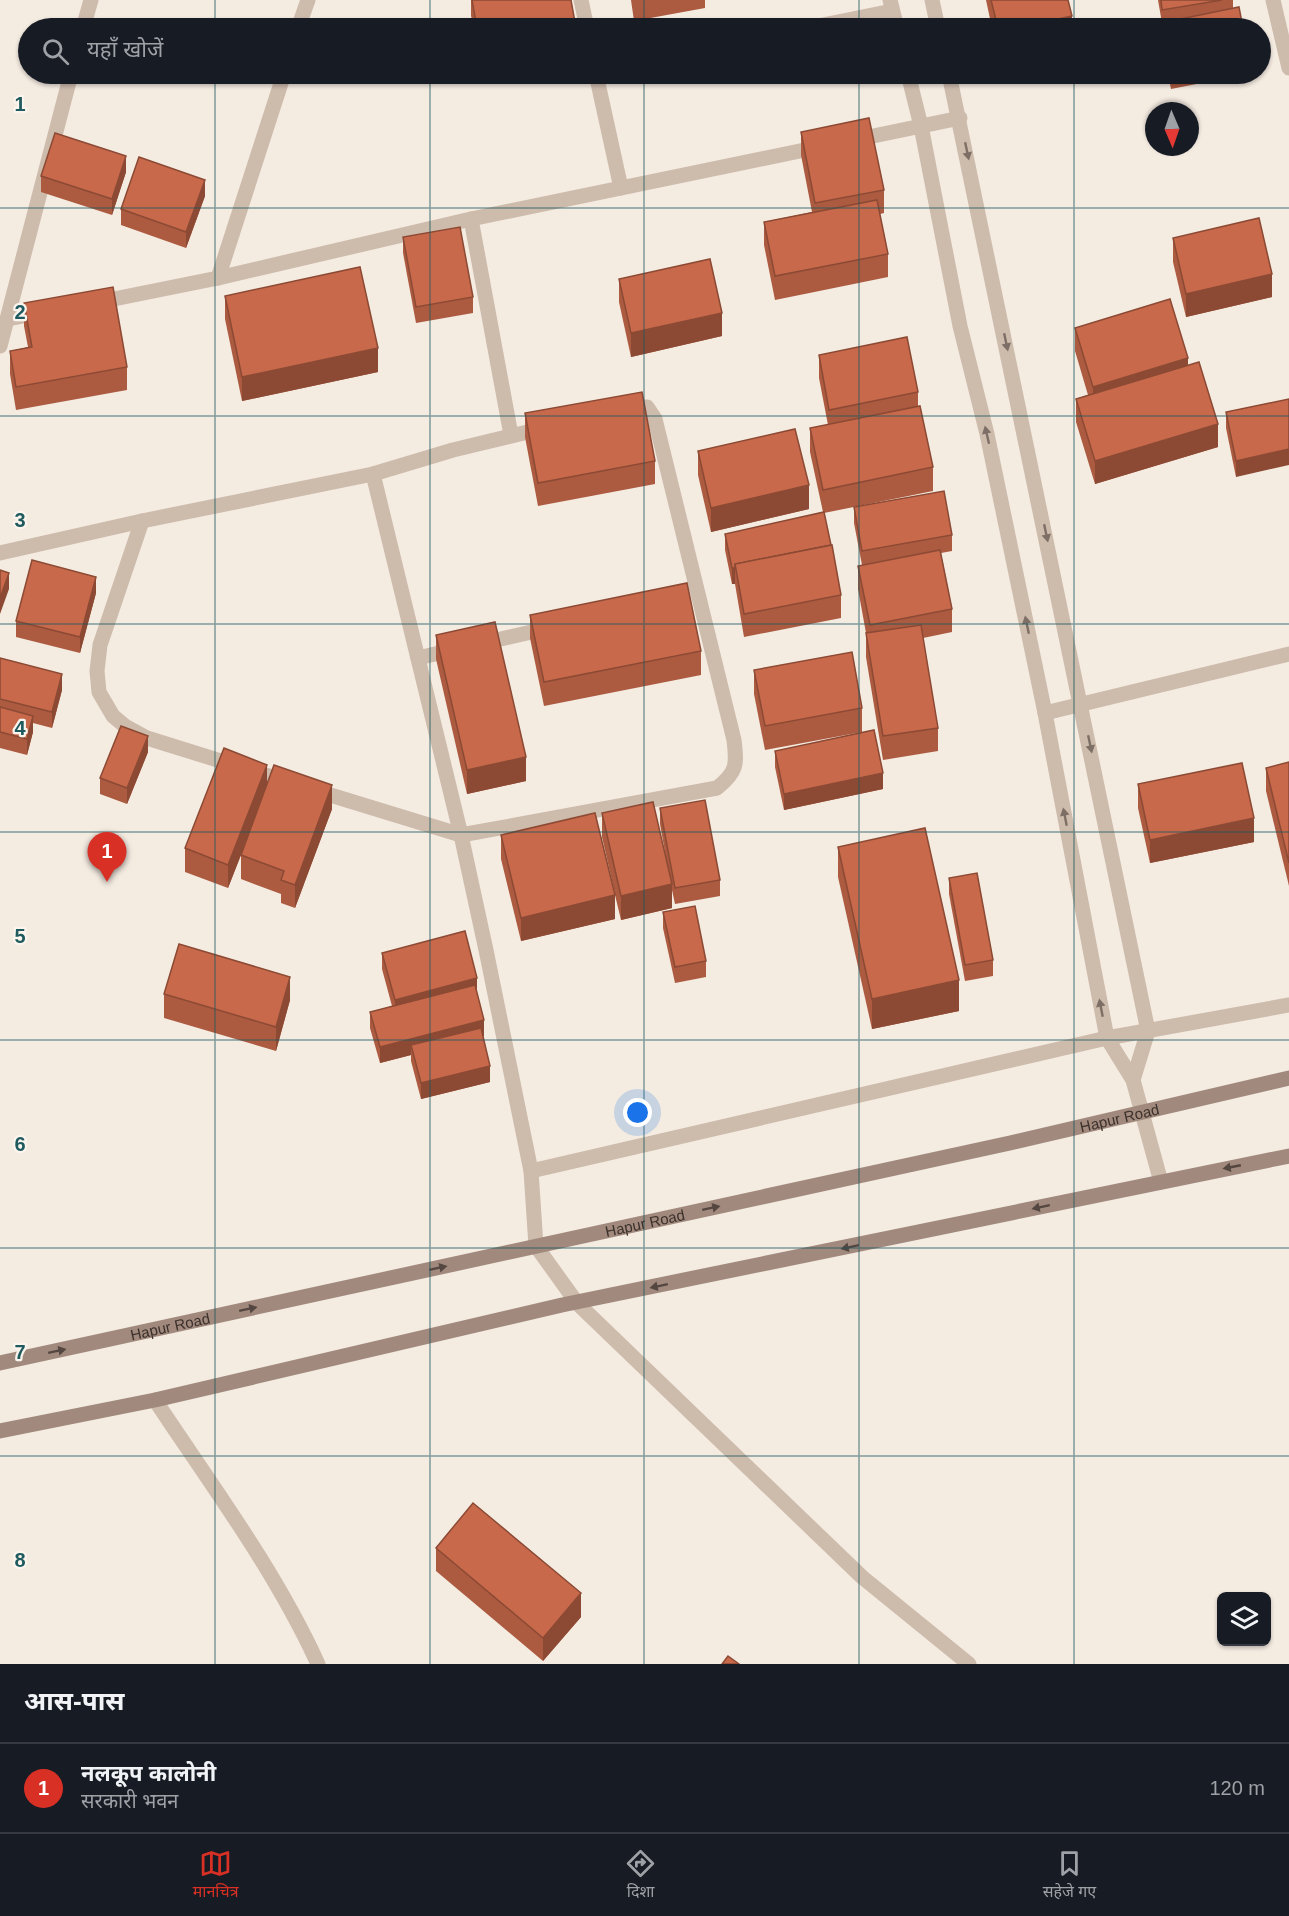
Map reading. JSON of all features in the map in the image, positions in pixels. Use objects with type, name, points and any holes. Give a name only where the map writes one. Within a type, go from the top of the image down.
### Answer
[{"type":"main road","name":"Hapur Road","points":[[0,1364],[1010,1143],[1289,1078]]},
{"type":"main road","points":[[0,1431],[154,1400],[577,1303],[1289,1156]]},
{"type":"street","points":[[86,18],[90,0]]},
{"type":"street","points":[[302,18],[308,0]]},
{"type":"street","points":[[581,0],[585,18]]},
{"type":"street","points":[[932,0],[936,18]]},
{"type":"street","points":[[1273,0],[1289,68]]},
{"type":"street","points":[[844,18],[891,5]]},
{"type":"street","points":[[0,346],[68,84]]},
{"type":"street","points":[[218,278],[281,84]]},
{"type":"street","points":[[598,84],[621,188]]},
{"type":"street","points":[[910,84],[921,126],[960,326],[987,434],[1045,713],[1107,1038],[1133,1080],[1161,1182]]},
{"type":"street","points":[[952,84],[1148,1031],[1133,1080]]},
{"type":"street","points":[[78,306],[218,278],[471,219],[960,118]]},
{"type":"street","points":[[471,219],[511,435]]},
{"type":"street","points":[[8,319],[54,310]]},
{"type":"street","points":[[142,521],[99,653],[97,671],[99,692],[113,716],[125,726],[147,738],[461,835],[717,788],[731,777],[736,760],[734,740],[693,595],[655,419],[647,407],[634,406],[612,412]]},
{"type":"street","points":[[0,553],[142,521],[373,474],[511,435],[556,425]]},
{"type":"street","points":[[373,474],[461,835],[531,1171],[536,1246],[577,1303],[862,1576],[969,1664]]},
{"type":"street","points":[[418,658],[564,625]]},
{"type":"street","points":[[1045,713],[1289,654]]},
{"type":"street","points":[[531,1171],[1107,1038],[1289,1005]]},
{"type":"street","points":[[154,1400],[258,1554],[304,1634],[318,1664]]},
{"type":"building","points":[[472,0],[571,0],[574,18],[475,18]]},
{"type":"building","points":[[991,0],[1068,0],[1072,16],[1063,18],[996,18]]},
{"type":"building","points":[[1161,0],[1222,0],[1162,10]]},
{"type":"building","points":[[1239,7],[1241,18],[1185,18]]},
{"type":"building","points":[[869,118],[884,190],[815,203],[801,132]]},
{"type":"building","points":[[55,133],[126,156],[112,199],[41,176]]},
{"type":"building","points":[[139,157],[205,180],[186,232],[121,209]]},
{"type":"building","points":[[877,200],[888,254],[775,276],[764,222]]},
{"type":"building","points":[[1259,218],[1272,274],[1186,294],[1173,238]]},
{"type":"building","points":[[460,227],[473,297],[416,307],[403,237]]},
{"type":"building","points":[[710,259],[722,313],[631,333],[619,279]]},
{"type":"building","points":[[360,267],[378,348],[242,377],[225,296]]},
{"type":"building","points":[[113,287],[127,367],[16,387],[10,351],[32,347],[24,303]]},
{"type":"building","points":[[1170,299],[1188,358],[1093,387],[1075,328]]},
{"type":"building","points":[[907,337],[918,392],[829,410],[819,355]]},
{"type":"building","points":[[1199,362],[1218,424],[1095,461],[1076,399]]},
{"type":"building","points":[[642,392],[655,461],[538,483],[525,413]]},
{"type":"building","points":[[1289,399],[1289,449],[1236,461],[1226,412]]},
{"type":"building","points":[[920,406],[933,467],[823,490],[810,428]]},
{"type":"building","points":[[795,429],[809,485],[711,508],[698,451]]},
{"type":"building","points":[[944,491],[952,535],[862,551],[854,507]]},
{"type":"building","points":[[824,512],[831,545],[735,564],[735,568],[732,568],[725,534]]},
{"type":"building","points":[[832,545],[841,595],[744,614],[735,564]]},
{"type":"building","points":[[940,550],[952,609],[870,625],[858,566]]},
{"type":"building","points":[[32,560],[96,577],[80,637],[16,621]]},
{"type":"building","points":[[0,570],[9,573],[0,598]]},
{"type":"building","points":[[687,583],[701,651],[544,682],[530,615]]},
{"type":"building","points":[[495,622],[526,757],[467,770],[436,635]]},
{"type":"building","points":[[921,625],[938,728],[883,736],[866,633]]},
{"type":"building","points":[[852,652],[862,708],[765,726],[754,670]]},
{"type":"building","points":[[0,658],[62,674],[52,712],[0,699]]},
{"type":"building","points":[[0,707],[33,716],[27,739],[0,732]]},
{"type":"building","points":[[121,726],[148,736],[127,788],[100,778]]},
{"type":"building","points":[[874,730],[883,773],[784,794],[775,751]]},
{"type":"building","points":[[224,748],[267,765],[228,865],[185,848]]},
{"type":"building","points":[[1289,762],[1289,863],[1266,768]]},
{"type":"building","points":[[1242,763],[1254,818],[1150,840],[1138,784]]},
{"type":"building","points":[[274,765],[332,785],[295,885],[281,880],[284,871],[241,855]]},
{"type":"building","points":[[705,800],[720,880],[675,888],[660,808]]},
{"type":"building","points":[[653,802],[672,884],[621,896],[602,813]]},
{"type":"building","points":[[595,813],[615,895],[521,918],[501,835]]},
{"type":"building","points":[[925,828],[959,980],[872,999],[838,847]]},
{"type":"building","points":[[977,873],[993,960],[965,965],[949,878]]},
{"type":"building","points":[[695,906],[706,961],[675,967],[663,912]]},
{"type":"building","points":[[465,931],[477,978],[395,1000],[382,953]]},
{"type":"building","points":[[179,944],[290,977],[276,1027],[164,994]]},
{"type":"building","points":[[475,985],[484,1020],[380,1047],[370,1012]]},
{"type":"building","points":[[481,1028],[490,1066],[421,1083],[411,1045]]},
{"type":"building","points":[[473,1503],[581,1593],[543,1638],[436,1548]]},
{"type":"building","points":[[728,1656],[739,1664],[722,1664]]},
{"type":"place","name":"नलकूप कालोनी","points":[[107,882]]}]
